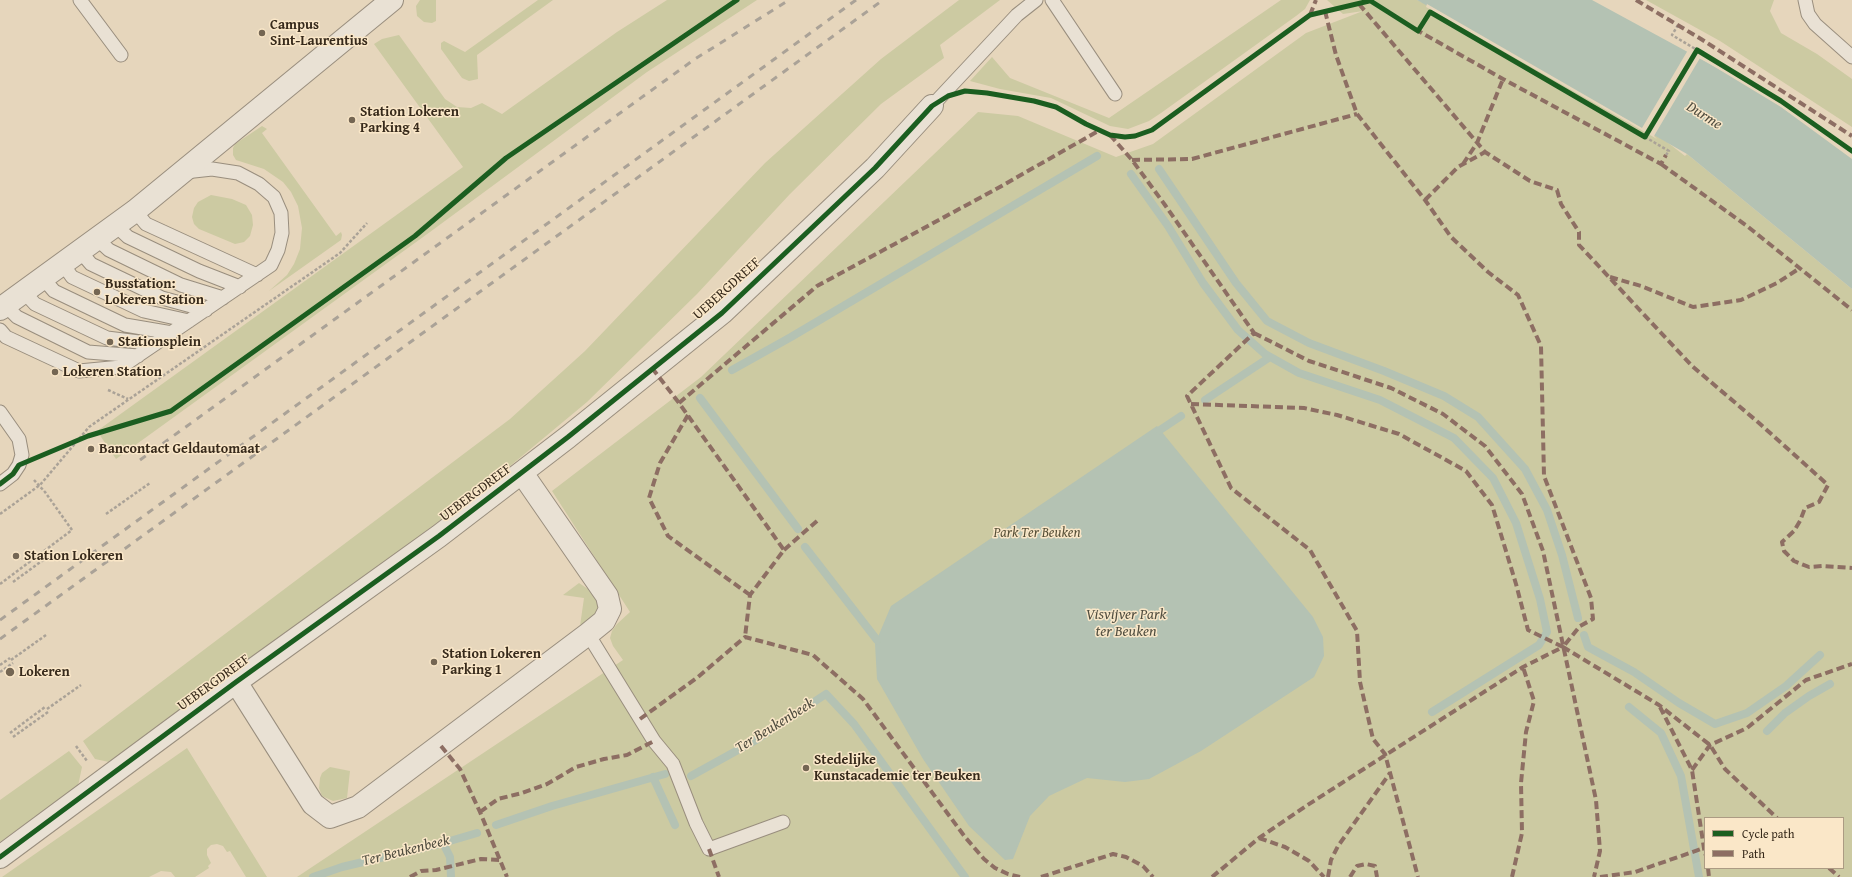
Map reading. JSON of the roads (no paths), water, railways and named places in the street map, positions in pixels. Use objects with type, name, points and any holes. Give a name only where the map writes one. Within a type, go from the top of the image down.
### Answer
[{"type":"street","points":[[3,307],[135,211],[392,0]]},
{"type":"street","name":"UEBERGDREEF","points":[[0,857],[236,682],[439,536],[522,473],[722,313],[875,168],[932,106]]},
{"type":"street","points":[[236,682],[313,804],[330,817],[358,807],[588,634],[604,621],[610,609],[607,596],[522,473]]},
{"type":"lane","points":[[80,0],[121,55]]},
{"type":"lane","name":"UEBERGDREEF","points":[[932,106],[1017,15],[1036,0]]},
{"type":"lane","points":[[1052,0],[1115,94]]},
{"type":"lane","points":[[1805,0],[1808,14],[1815,24],[1852,57]]},
{"type":"lane","points":[[0,330],[6,337],[79,371],[121,367],[240,287],[271,264],[278,250],[282,233],[281,213],[274,197],[259,184],[238,173],[212,169],[181,172]]},
{"type":"lane","points":[[135,211],[146,224],[257,275]]},
{"type":"lane","points":[[115,225],[128,237],[199,271],[240,287]]},
{"type":"lane","points":[[206,310],[162,298],[91,264],[88,244],[109,250],[174,282],[223,298]]},
{"type":"lane","points":[[62,264],[72,277],[144,312],[189,321]]},
{"type":"lane","points":[[42,278],[54,291],[125,325],[172,333]]},
{"type":"lane","points":[[23,291],[35,304],[107,338],[155,344]]},
{"type":"lane","points":[[3,307],[16,318],[88,352],[138,356]]},
{"type":"lane","points":[[0,412],[19,439],[22,455],[19,465],[13,474],[0,484]]},
{"type":"lane","points":[[588,634],[654,741],[673,764],[696,823],[708,848],[783,822]]},
{"type":"water","name":"Durme","points":[[1417,0],[1592,0],[1754,88],[1852,156],[1852,289],[1687,154]]},
{"type":"water","name":"Visvijver Park ter Beuken","points":[[1157,426],[1313,617],[1323,637],[1324,656],[1314,677],[1201,751],[1149,779],[1125,782],[1087,778],[1049,796],[1030,816],[1013,859],[1005,860],[969,826],[923,759],[877,679],[875,644],[891,606]]},
{"type":"waterway","points":[[732,370],[791,337],[1097,156]]},
{"type":"waterway","points":[[1159,169],[1236,283],[1267,321],[1309,343],[1384,371],[1444,396],[1478,417],[1525,469],[1547,510],[1562,555],[1578,618]]},
{"type":"waterway","points":[[1131,174],[1168,226],[1203,283],[1238,330],[1265,354],[1299,373],[1380,400],[1454,438],[1493,478],[1516,523],[1540,599],[1547,632],[1539,645],[1432,712]]},
{"type":"waterway","points":[[1205,400],[1270,357]]},
{"type":"waterway","points":[[700,398],[798,529]]},
{"type":"waterway","points":[[1160,430],[1181,416]]},
{"type":"waterway","points":[[805,547],[877,640]]},
{"type":"waterway","points":[[1584,635],[1588,647],[1634,672],[1679,703],[1715,724],[1747,713],[1786,686],[1820,655]]},
{"type":"waterway","points":[[1767,731],[1785,713],[1809,696],[1830,684]]},
{"type":"waterway","name":"Ter Beukenbeek","points":[[691,776],[756,740],[826,694],[854,724],[965,877]]},
{"type":"waterway","points":[[1629,707],[1661,733],[1681,776],[1699,877]]},
{"type":"waterway","name":"Ter Beukenbeek","points":[[496,825],[552,806],[665,774]]},
{"type":"waterway","points":[[653,777],[675,825]]},
{"type":"waterway","name":"Ter Beukenbeek","points":[[313,877],[342,867],[443,843],[477,833]]},
{"type":"waterway","points":[[443,843],[450,857],[451,877]]},
{"type":"railway","points":[[140,460],[695,59],[789,0]]},
{"type":"railway","points":[[0,620],[856,0]]},
{"type":"railway","points":[[0,639],[883,0]]},
{"type":"place","name":"Campus Sint-Laurentius","points":[[262,33]]},
{"type":"place","name":"Station Lokeren Parking 4","points":[[352,120]]},
{"type":"place","name":"Busstation: Lokeren Station","points":[[97,292]]},
{"type":"place","name":"Stationsplein","points":[[110,342]]},
{"type":"place","name":"Lokeren Station","points":[[55,372]]},
{"type":"place","name":"Bancontact Geldautomaat","points":[[91,449]]},
{"type":"place","name":"Station Lokeren","points":[[16,556]]},
{"type":"place","name":"Station Lokeren Parking 1","points":[[434,662]]},
{"type":"place","name":"Lokeren","points":[[10,672]]},
{"type":"place","name":"Stedelijke Kunstacademie ter Beuken","points":[[806,768]]},
{"type":"park label","name":"Park Ter Beuken","points":[[1037,533]]}]
